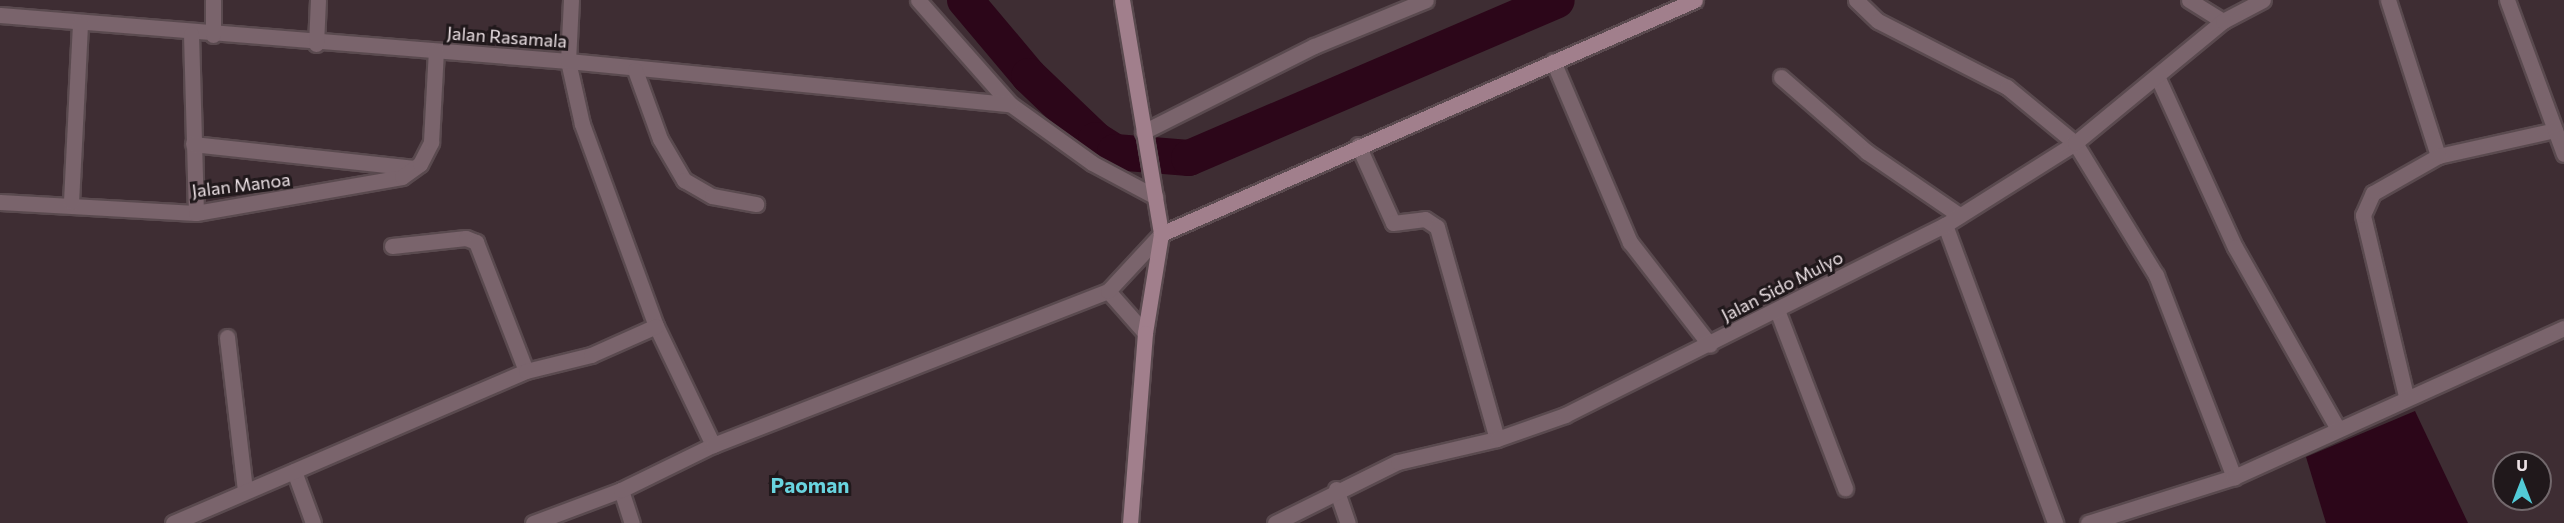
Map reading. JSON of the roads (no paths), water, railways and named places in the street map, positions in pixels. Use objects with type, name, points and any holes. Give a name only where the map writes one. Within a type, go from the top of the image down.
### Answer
[{"type":"street","points":[[213,0],[213,35]]},
{"type":"street","points":[[316,45],[318,0]]},
{"type":"street","points":[[571,0],[568,61],[582,124],[656,326],[713,445]]},
{"type":"street","points":[[918,0],[1010,104],[1092,163],[1156,197]]},
{"type":"street","points":[[1122,0],[1161,234],[1145,333],[1130,523]]},
{"type":"street","points":[[1144,137],[1279,63],[1426,0]]},
{"type":"street","points":[[533,523],[621,490],[713,445],[1108,291],[1161,234],[1359,145],[1695,0]]},
{"type":"street","points":[[1856,0],[1878,21],[2007,87],[2075,143],[2156,274],[2234,477]]},
{"type":"street","points":[[2189,0],[2223,21]]},
{"type":"street","name":"Jalan Sido Mulyo","points":[[1275,523],[1336,489],[1426,453],[1497,439],[1565,415],[1710,345],[1945,225],[2075,143],[2223,21],[2263,0]]},
{"type":"street","points":[[2388,0],[2438,156]]},
{"type":"street","points":[[2507,0],[2564,154]]},
{"type":"street","name":"Jalan Rasamala","points":[[0,15],[316,45],[568,61],[635,70],[1010,104]]},
{"type":"street","points":[[71,202],[80,24]]},
{"type":"street","points":[[191,34],[196,213]]},
{"type":"street","points":[[193,144],[414,168],[431,142],[436,51]]},
{"type":"street","points":[[1553,61],[1630,242],[1710,345]]},
{"type":"street","points":[[635,70],[660,139],[684,180],[712,196],[756,204]]},
{"type":"street","points":[[2157,76],[2235,247],[2338,429]]},
{"type":"street","points":[[1780,78],[1868,152],[1959,215]]},
{"type":"street","points":[[2406,396],[2363,215],[2373,193],[2438,156],[2555,130]]},
{"type":"street","points":[[1359,145],[1393,223],[1425,219],[1437,227],[1497,439]]},
{"type":"street","name":"Jalan Manoa","points":[[0,202],[71,202],[196,213],[338,192],[402,177],[414,168]]},
{"type":"street","points":[[1945,225],[2055,523]]},
{"type":"street","points":[[393,246],[476,242],[526,371]]},
{"type":"street","points":[[1108,291],[1145,333]]},
{"type":"street","points":[[1778,310],[1845,488]]},
{"type":"street","points":[[173,523],[245,490],[526,371],[591,355],[656,326]]},
{"type":"street","points":[[2088,523],[2234,477],[2406,396],[2564,328]]},
{"type":"street","points":[[227,337],[245,490]]},
{"type":"street","points":[[294,471],[313,523]]},
{"type":"street","points":[[1336,489],[1348,523]]},
{"type":"street","points":[[621,490],[632,523]]},
{"type":"waterway","points":[[965,0],[1029,76],[1096,140],[1115,152],[1189,158],[1557,0]]},
{"type":"district","name":"Paoman","points":[[810,485]]}]
